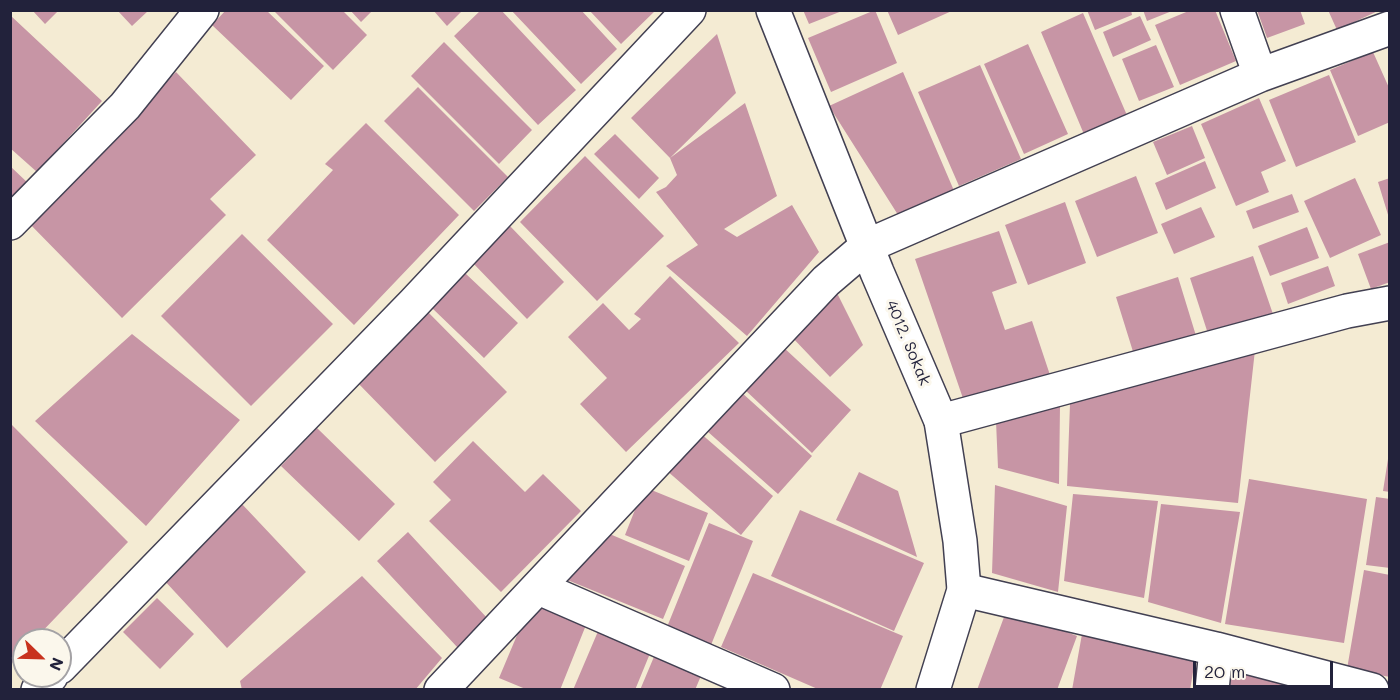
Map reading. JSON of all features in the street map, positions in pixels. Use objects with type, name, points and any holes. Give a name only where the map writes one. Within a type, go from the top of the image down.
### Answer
[{"type":"street","points":[[10,223],[125,106],[202,10]]},
{"type":"street","points":[[72,655],[414,303],[689,10]]},
{"type":"street","name":"4012. Sokak","points":[[773,10],[867,246],[941,421],[960,541],[964,590],[933,690]]},
{"type":"street","points":[[1237,10],[1260,75]]},
{"type":"street","points":[[441,690],[826,281],[867,246],[1260,75],[1389,28]]},
{"type":"street","points":[[941,421],[1347,311],[1389,303]]},
{"type":"street","points":[[539,588],[773,690]]},
{"type":"street","points":[[964,590],[1216,649],[1372,690]]},
{"type":"street","points":[[1212,690],[1216,649]]},
{"type":"building","points":[[32,10],[59,10],[45,24]]},
{"type":"building","points":[[117,10],[149,10],[132,26]]},
{"type":"building","points":[[226,10],[266,10],[324,66],[291,100],[212,25]]},
{"type":"building","points":[[273,10],[342,10],[367,35],[333,70]]},
{"type":"building","points":[[350,10],[373,10],[361,22]]},
{"type":"building","points":[[433,10],[463,10],[447,26]]},
{"type":"building","points":[[481,10],[501,10],[576,90],[538,125],[454,36]]},
{"type":"building","points":[[511,10],[581,10],[617,49],[581,84]]},
{"type":"building","points":[[589,10],[656,10],[621,44]]},
{"type":"building","points":[[803,10],[842,10],[842,11],[809,24]]},
{"type":"building","points":[[875,10],[897,63],[831,92],[808,38]]},
{"type":"building","points":[[887,10],[954,10],[898,35]]},
{"type":"building","points":[[1087,10],[1131,10],[1132,15],[1095,30]]},
{"type":"building","points":[[1143,10],[1172,10],[1172,11],[1147,21]]},
{"type":"building","points":[[1191,10],[1215,10],[1236,61],[1180,85],[1155,25]]},
{"type":"building","points":[[1257,10],[1300,10],[1305,24],[1267,38]]},
{"type":"building","points":[[1328,10],[1380,10],[1337,30]]},
{"type":"building","points":[[1083,13],[1129,120],[1086,139],[1041,32]]},
{"type":"building","points":[[10,15],[102,101],[37,172],[10,148]]},
{"type":"building","points":[[1140,16],[1151,40],[1113,57],[1103,32]]},
{"type":"building","points":[[717,34],[736,93],[670,158],[631,118]]},
{"type":"building","points":[[444,42],[532,130],[499,164],[411,76]]},
{"type":"building","points":[[1028,44],[1068,134],[1024,154],[984,64]]},
{"type":"building","points":[[1156,45],[1174,87],[1139,101],[1122,59]]},
{"type":"building","points":[[1373,52],[1390,90],[1390,122],[1358,136],[1330,70]]},
{"type":"building","points":[[980,65],[1021,159],[959,186],[918,92]]},
{"type":"building","points":[[176,72],[256,155],[210,199],[226,215],[122,318],[25,219]]},
{"type":"building","points":[[903,72],[955,193],[900,218],[829,106]]},
{"type":"building","points":[[1329,75],[1356,142],[1296,167],[1269,100]]},
{"type":"building","points":[[418,87],[508,177],[474,211],[384,121]]},
{"type":"building","points":[[1259,98],[1286,161],[1261,172],[1269,192],[1236,206],[1201,124]]},
{"type":"building","points":[[745,103],[777,196],[724,229],[737,237],[792,205],[819,252],[747,336],[666,266],[698,245],[656,192],[666,187],[677,175],[670,158]]},
{"type":"building","points":[[366,123],[459,215],[354,325],[267,240],[333,170],[325,164]]},
{"type":"building","points":[[1192,126],[1205,158],[1167,175],[1153,142]]},
{"type":"building","points":[[615,134],[659,178],[639,199],[594,154]]},
{"type":"building","points":[[585,156],[664,236],[597,301],[520,222]]},
{"type":"building","points":[[1205,161],[1216,188],[1166,210],[1155,183]]},
{"type":"building","points":[[10,166],[29,184],[10,204]]},
{"type":"building","points":[[1136,176],[1158,233],[1097,257],[1075,201]]},
{"type":"building","points":[[1355,178],[1381,235],[1330,258],[1304,201]]},
{"type":"building","points":[[1390,178],[1390,218],[1389,218],[1378,182]]},
{"type":"building","points":[[1292,194],[1299,212],[1253,229],[1246,211]]},
{"type":"building","points":[[1065,202],[1086,263],[1028,285],[1005,225]]},
{"type":"building","points":[[1201,207],[1215,237],[1174,254],[1161,224]]},
{"type":"building","points":[[509,225],[564,282],[527,319],[471,261]]},
{"type":"building","points":[[1307,227],[1319,258],[1270,276],[1258,246]]},
{"type":"building","points":[[999,231],[1017,283],[992,292],[1005,330],[1032,321],[1052,381],[967,410],[915,259]]},
{"type":"building","points":[[242,234],[333,324],[251,406],[161,316]]},
{"type":"building","points":[[1390,242],[1390,282],[1371,289],[1358,254]]},
{"type":"building","points":[[1253,256],[1274,317],[1210,340],[1190,278]]},
{"type":"building","points":[[1328,266],[1335,286],[1288,304],[1281,283]]},
{"type":"building","points":[[465,273],[518,323],[484,358],[432,308]]},
{"type":"building","points":[[670,276],[739,343],[626,452],[580,404],[607,378],[568,337],[603,303],[629,330],[641,319],[634,314]]},
{"type":"building","points":[[1178,277],[1197,339],[1135,358],[1116,297]]},
{"type":"building","points":[[834,287],[863,345],[830,377],[790,335]]},
{"type":"building","points":[[424,308],[507,392],[435,462],[353,378]]},
{"type":"building","points":[[132,334],[240,420],[146,526],[35,421]]},
{"type":"building","points":[[782,346],[851,410],[812,453],[743,388]]},
{"type":"building","points":[[1255,350],[1238,503],[1067,486],[1070,404]]},
{"type":"building","points":[[741,392],[812,456],[778,494],[707,431]]},
{"type":"building","points":[[1060,406],[1059,484],[998,468],[996,421]]},
{"type":"building","points":[[10,423],[128,542],[46,628],[12,628],[12,663],[10,665]]},
{"type":"building","points":[[317,428],[395,504],[359,541],[281,466]]},
{"type":"building","points":[[699,432],[773,496],[741,535],[666,470]]},
{"type":"building","points":[[473,441],[525,492],[543,474],[581,511],[501,592],[429,521],[451,500],[433,482]]},
{"type":"building","points":[[1388,459],[1390,459],[1390,492],[1383,491]]},
{"type":"building","points":[[859,472],[898,491],[917,557],[836,520]]},
{"type":"building","points":[[1249,479],[1367,499],[1344,643],[1225,624]]},
{"type":"building","points":[[995,485],[1067,506],[1058,592],[992,573]]},
{"type":"building","points":[[644,487],[708,513],[689,561],[625,535]]},
{"type":"building","points":[[1073,494],[1158,501],[1144,598],[1064,581]]},
{"type":"building","points":[[1376,497],[1390,499],[1390,568],[1366,565]]},
{"type":"building","points":[[241,503],[306,572],[227,648],[162,578]]},
{"type":"building","points":[[1161,504],[1240,512],[1221,623],[1148,602]]},
{"type":"building","points":[[800,510],[924,563],[894,631],[771,576]]},
{"type":"building","points":[[709,523],[753,541],[711,645],[667,627]]},
{"type":"building","points":[[408,532],[488,619],[458,648],[377,561]]},
{"type":"building","points":[[605,532],[685,566],[663,619],[560,577]]},
{"type":"building","points":[[1364,570],[1390,575],[1390,677],[1347,669]]},
{"type":"building","points":[[753,573],[903,636],[880,690],[820,690],[721,647]]},
{"type":"building","points":[[362,576],[442,658],[415,690],[242,690],[240,681]]},
{"type":"building","points":[[157,598],[194,634],[160,669],[123,632]]},
{"type":"building","points":[[531,602],[586,625],[560,690],[528,690],[499,678]]},
{"type":"building","points":[[1007,609],[1077,636],[1057,690],[977,690]]},
{"type":"building","points":[[599,629],[651,651],[635,690],[573,690]]},
{"type":"building","points":[[1082,634],[1196,654],[1190,690],[1072,690]]},
{"type":"building","points":[[656,652],[703,671],[695,690],[640,690]]},
{"type":"building","points":[[1233,669],[1315,690],[1228,690]]}]
